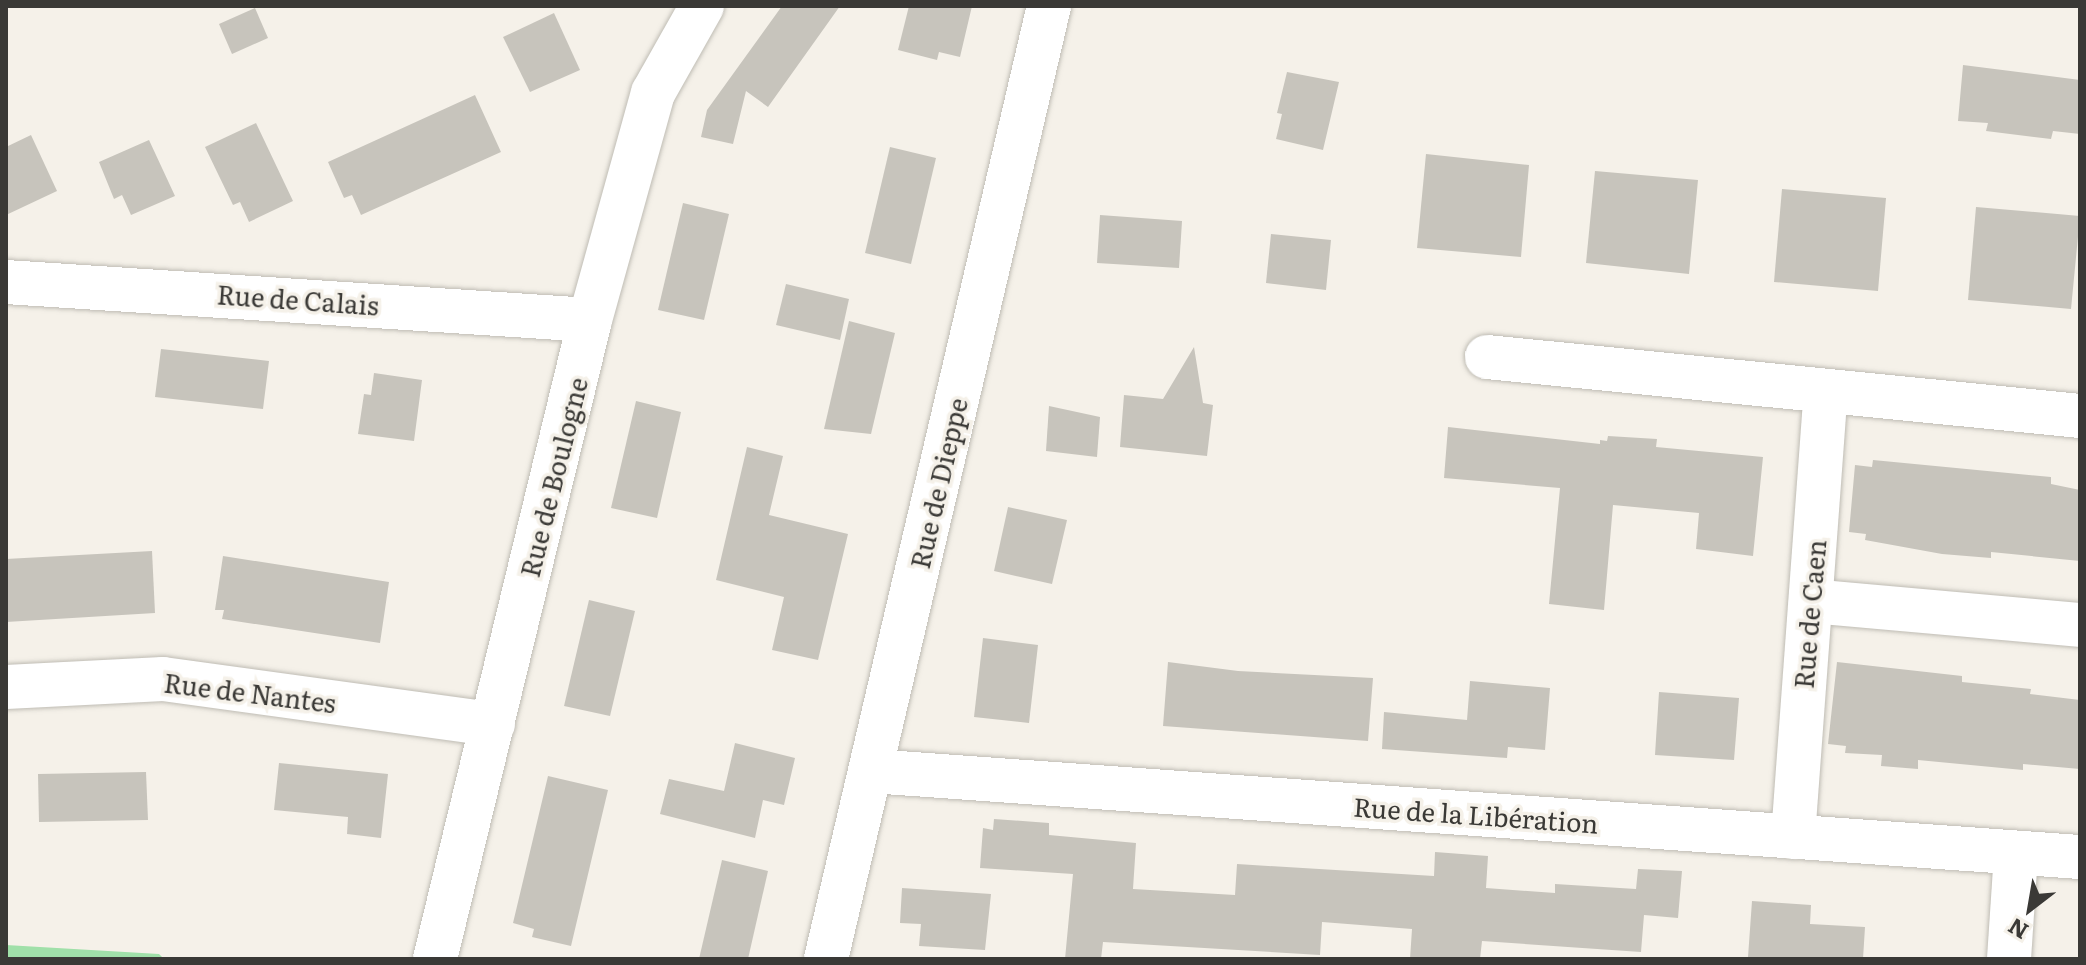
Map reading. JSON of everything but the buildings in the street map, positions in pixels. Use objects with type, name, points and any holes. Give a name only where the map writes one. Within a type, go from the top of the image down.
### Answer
[{"type":"street","name":"Rue de Boulogne","points":[[435,959],[590,320],[653,93],[702,6]]},
{"type":"street","name":"Rue de Dieppe","points":[[826,959],[1049,6]]},
{"type":"street","name":"Rue de Calais","points":[[6,282],[590,320]]},
{"type":"street","points":[[1487,357],[2080,416]]},
{"type":"street","name":"Rue de Caen","points":[[1793,837],[1826,392]]},
{"type":"street","points":[[1811,601],[2080,625]]},
{"type":"street","name":"Rue de Nantes","points":[[6,687],[163,679],[493,724]]},
{"type":"street","name":"Rue de la Libération","points":[[871,771],[2080,857]]},
{"type":"street","points":[[2009,959],[2016,853]]},
{"type":"green space","points":[[6,945],[159,954],[164,959],[6,959]]}]
